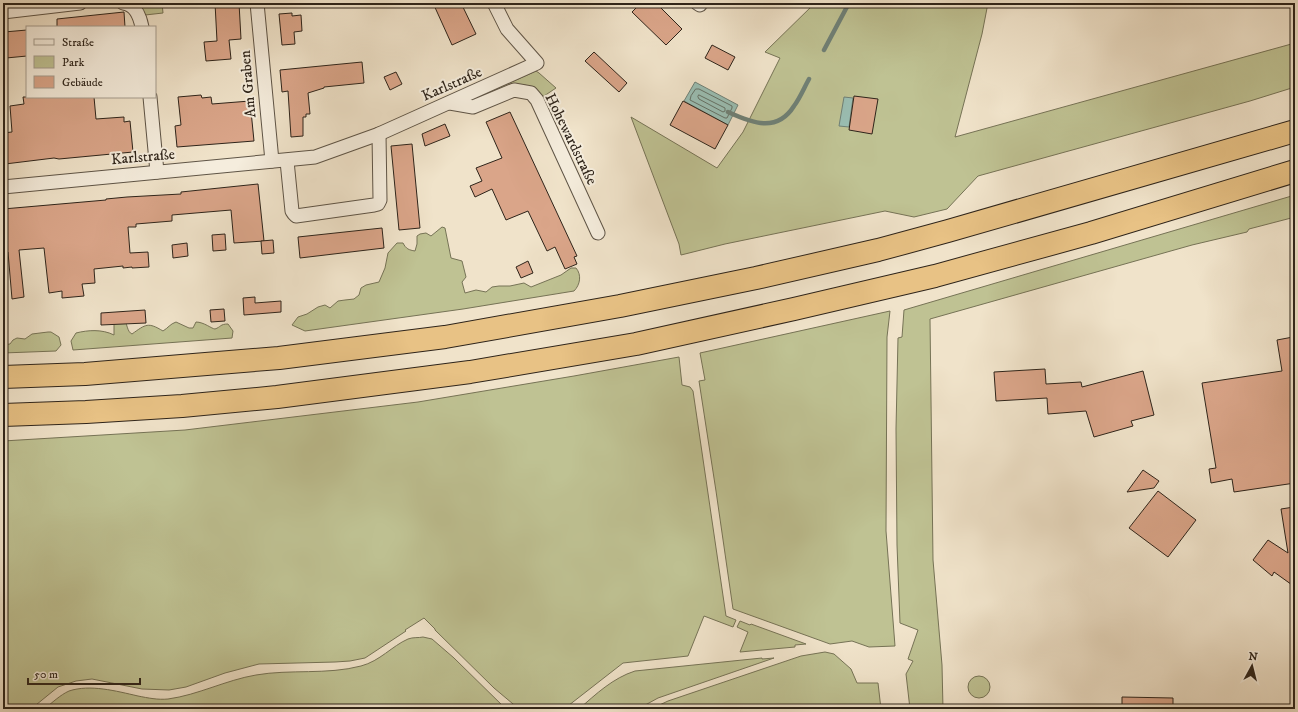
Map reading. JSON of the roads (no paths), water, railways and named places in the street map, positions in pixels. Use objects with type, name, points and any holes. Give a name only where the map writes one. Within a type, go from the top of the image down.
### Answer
[{"type":"highway","points":[[3,377],[85,374],[279,358],[445,337],[620,306],[756,278],[878,250],[956,229],[1295,130]]},
{"type":"highway","points":[[3,416],[182,406],[277,397],[470,372],[636,344],[936,276],[1091,232],[1295,171]]},
{"type":"street","points":[[3,12],[80,3]]},
{"type":"street","points":[[123,3],[127,3],[134,9],[142,26]]},
{"type":"street","name":"Am Graben","points":[[257,3],[272,161]]},
{"type":"street","name":"Karlstraße","points":[[3,187],[272,161],[287,161],[315,157],[379,134],[538,63],[507,29],[494,3]]},
{"type":"street","name":"Hohewardstraße","points":[[450,103],[473,107],[514,90],[531,93],[538,100],[598,233]]},
{"type":"street","points":[[150,98],[157,172]]},
{"type":"street","points":[[287,161],[292,211],[296,216],[378,204],[380,200],[379,134]]},
{"type":"water","points":[[695,82],[738,105],[728,125],[684,101]]},
{"type":"water","points":[[844,97],[853,98],[849,127],[839,126]]},
{"type":"waterway","points":[[824,50],[849,3]]},
{"type":"waterway","points":[[728,112],[746,120],[755,122],[772,123],[780,120],[794,106],[809,79]]}]
